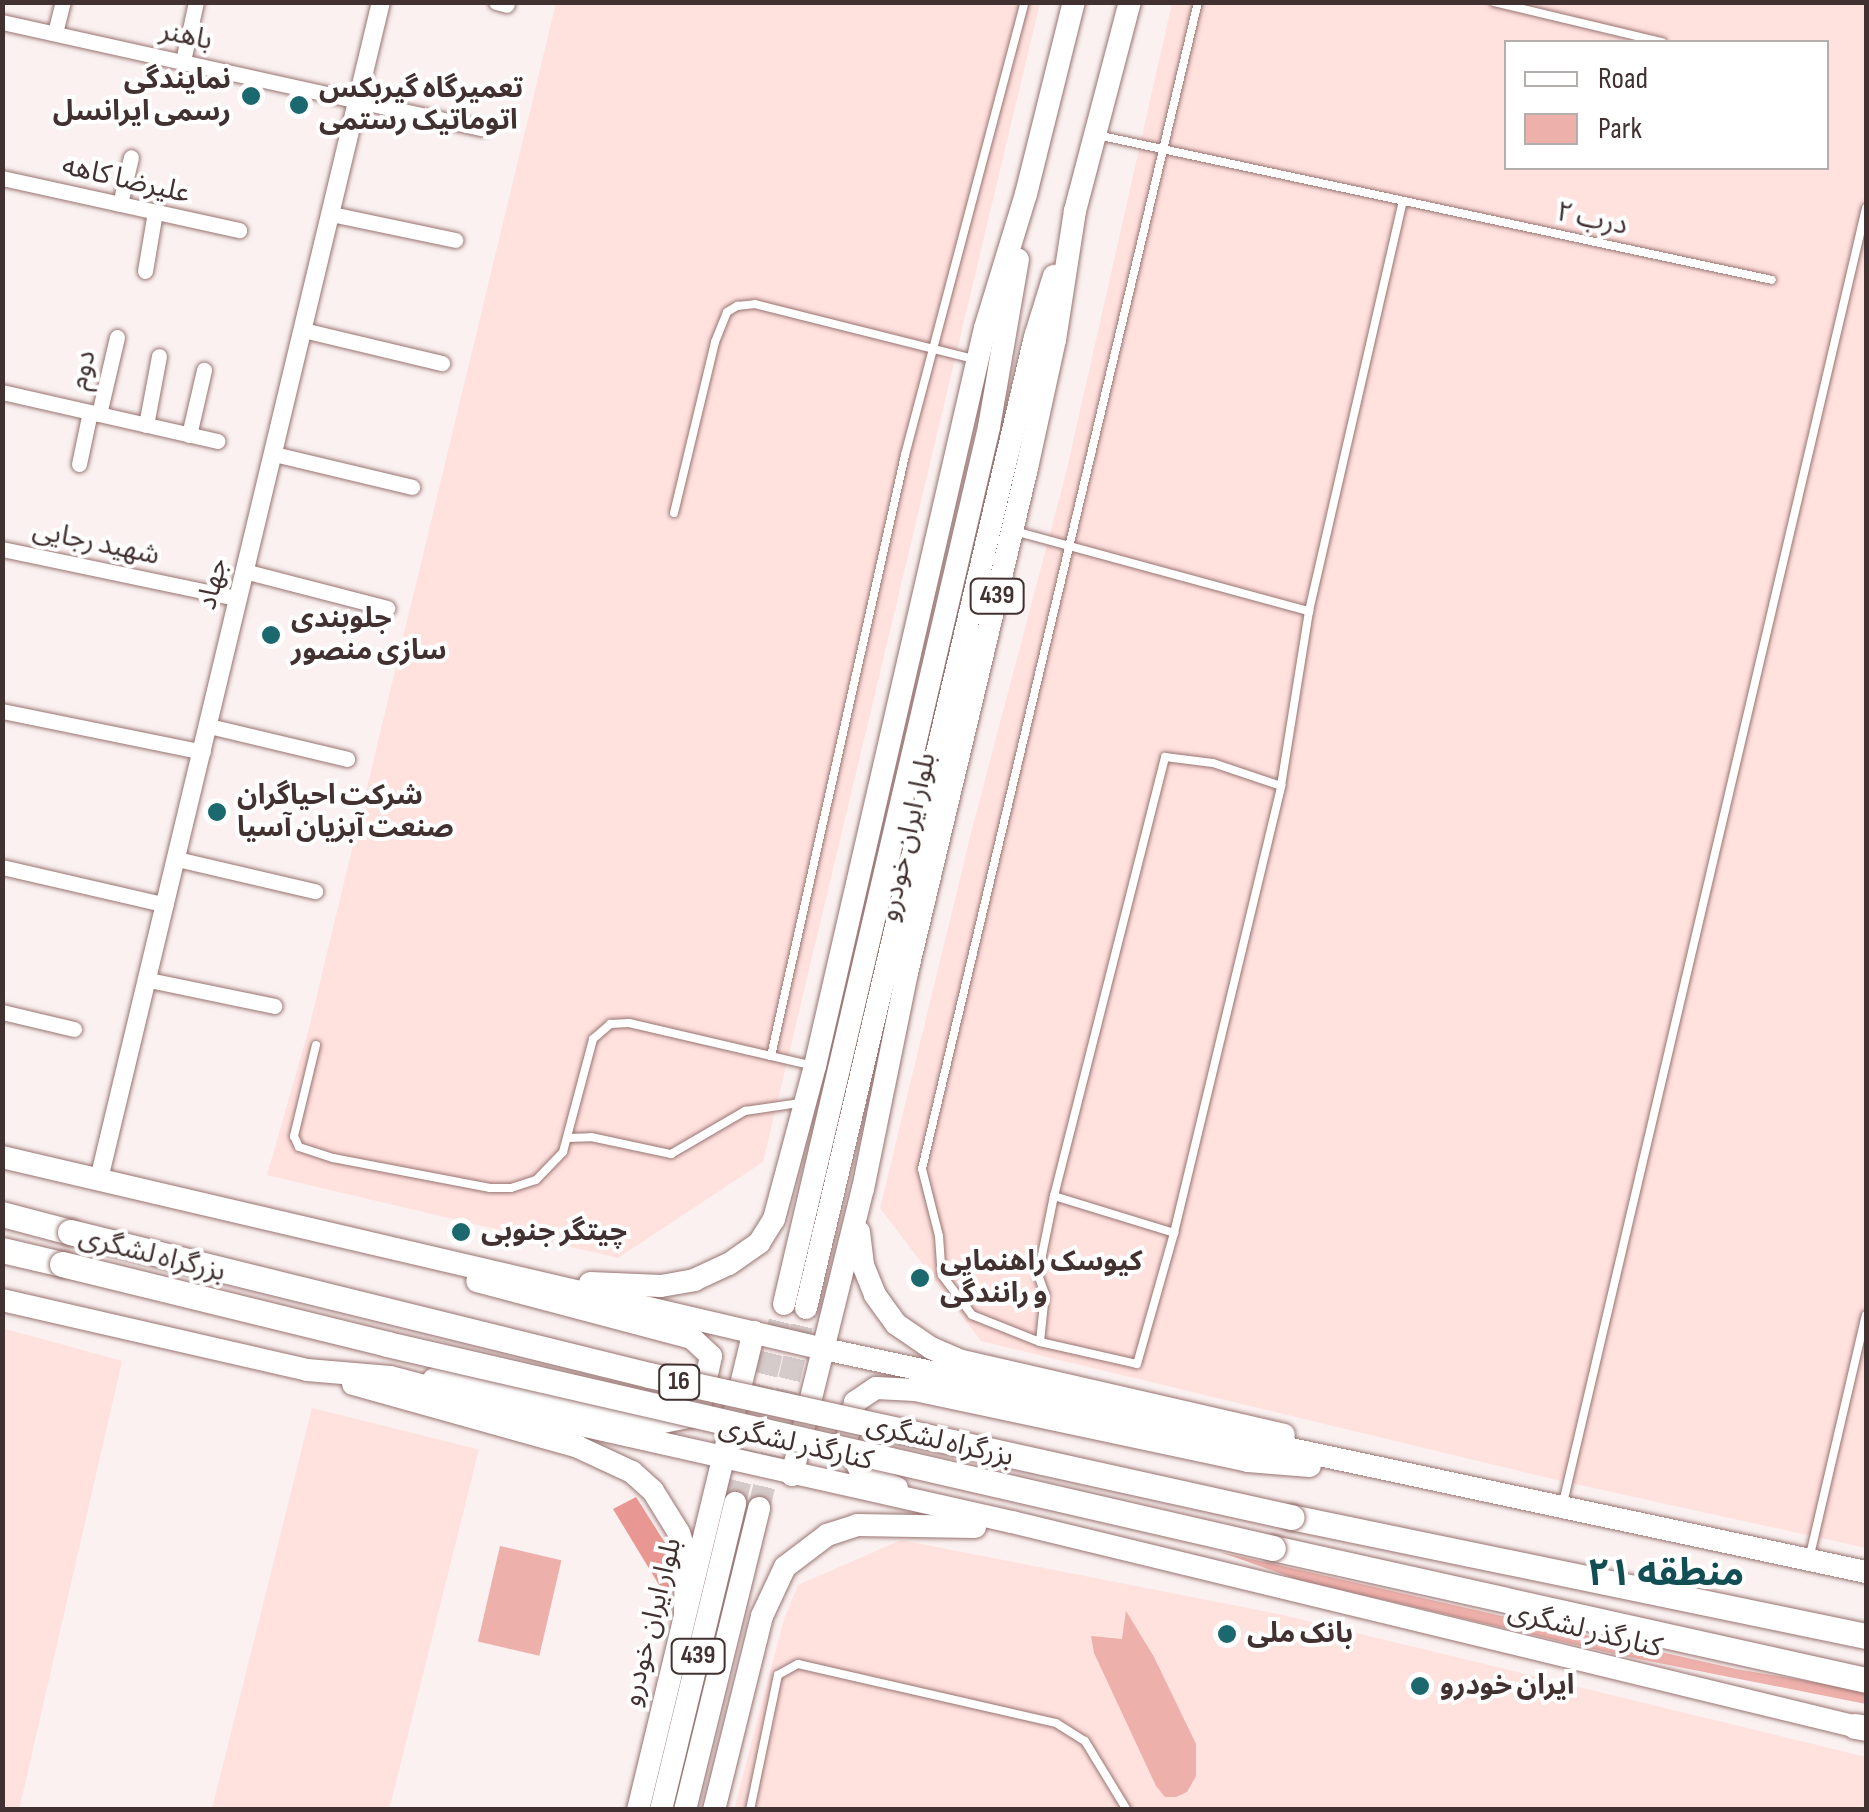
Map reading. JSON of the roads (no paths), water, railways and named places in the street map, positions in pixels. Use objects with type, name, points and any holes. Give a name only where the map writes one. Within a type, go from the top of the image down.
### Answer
[{"type":"highway","name":"بزرگراه لشگری","points":[[2,1214],[649,1375],[1291,1516],[1866,1636]]},
{"type":"highway","name":"بزرگراه لشگری","points":[[2,1250],[387,1344],[1866,1680]]},
{"type":"main road","name":"بلوار ایران خودرو","points":[[525,1278],[661,1286],[694,1280],[729,1264],[759,1243],[774,1219],[815,1066],[978,360],[1026,194],[1074,2]]},
{"type":"main road","name":"بلوار ایران خودرو","points":[[795,1306],[958,610],[1034,337],[1075,211],[1130,2]]},
{"type":"main road","name":"بلوار ایران خودرو","points":[[958,610],[1008,330],[1026,194]]},
{"type":"main road","name":"بلوار ایران خودرو","points":[[792,1475],[864,1189],[907,973],[1056,340],[1075,211]]},
{"type":"main road","points":[[2,1156],[824,1349],[1866,1574]]},
{"type":"main road","points":[[864,1189],[859,1236],[874,1295],[896,1324],[931,1348],[962,1361],[1256,1426],[1404,1474]]},
{"type":"main road","points":[[390,1377],[467,1380],[663,1422],[690,1417],[700,1407],[710,1371],[711,1356],[692,1338],[490,1286],[414,1253]]},
{"type":"main road","name":"کنارگذر لشگری","points":[[2,1300],[307,1370],[390,1377],[1863,1727]]},
{"type":"main road","name":"بلوار ایران خودرو","points":[[638,1810],[754,1332]]},
{"type":"main road","points":[[307,1370],[578,1447],[632,1472],[653,1491],[679,1533],[686,1556],[684,1612]]},
{"type":"main road","points":[[1012,1522],[902,1490],[860,1470],[846,1443],[855,1402],[876,1388],[892,1386],[1248,1461],[1404,1474]]},
{"type":"main road","name":"بلوار ایران خودرو","points":[[661,1810],[735,1503]]},
{"type":"main road","name":"439","points":[[684,1810],[759,1508]]},
{"type":"main road","name":"439","points":[[714,1810],[762,1616],[785,1567],[827,1535],[857,1525],[921,1522],[1093,1542]]},
{"type":"street","points":[[55,33],[62,2]]},
{"type":"street","points":[[183,60],[196,2]]},
{"type":"street","name":"جهاد","points":[[98,1179],[149,980],[381,2]]},
{"type":"street","name":"باهنر","points":[[2,22],[481,128]]},
{"type":"street","points":[[120,204],[130,157]]},
{"type":"street","name":"علیرضا کاهه","points":[[2,178],[239,230]]},
{"type":"street","points":[[146,271],[155,212]]},
{"type":"street","points":[[331,214],[455,240]]},
{"type":"street","points":[[303,330],[442,363]]},
{"type":"street","name":"دوم","points":[[80,464],[117,337]]},
{"type":"street","points":[[146,425],[159,356]]},
{"type":"street","points":[[189,435],[204,370]]},
{"type":"street","points":[[2,392],[218,442]]},
{"type":"street","points":[[274,454],[412,487]]},
{"type":"street","name":"شهید رجایی","points":[[2,549],[237,598]]},
{"type":"street","points":[[244,571],[387,608]]},
{"type":"street","points":[[2,711],[203,752]]},
{"type":"street","points":[[209,726],[347,759]]},
{"type":"street","points":[[178,859],[315,892]]},
{"type":"street","points":[[2,867],[166,905]]},
{"type":"street","points":[[149,980],[274,1006]]},
{"type":"street","points":[[2,1012],[74,1029]]},
{"type":"lane","points":[[771,1056],[906,455],[1025,2]]},
{"type":"lane","points":[[1198,2],[922,1169],[939,1236],[942,1276],[972,1315],[1040,1342],[1138,1364],[1174,1233],[1281,786],[1309,612],[1403,202]]},
{"type":"lane","points":[[1494,2],[1654,40]]},
{"type":"lane","name":"درب ۲","points":[[1096,134],[1772,280]]},
{"type":"lane","points":[[1562,1508],[1866,208]]},
{"type":"lane","points":[[674,512],[715,342],[727,312],[756,304],[978,360]]},
{"type":"lane","points":[[1012,530],[1309,612]]},
{"type":"lane","points":[[1040,1342],[1046,1294],[1038,1276],[1054,1196],[1165,757],[1213,764],[1281,786]]},
{"type":"lane","points":[[316,1045],[294,1136],[298,1147],[333,1158],[511,1188],[536,1180],[563,1152],[593,1039],[610,1024],[630,1023],[815,1066]]},
{"type":"lane","points":[[568,1138],[591,1137],[671,1154],[745,1112],[806,1102]]},
{"type":"lane","points":[[1054,1196],[1174,1233]]},
{"type":"lane","points":[[1809,1560],[1866,1315]]},
{"type":"lane","points":[[750,1810],[778,1675],[798,1664],[1056,1723],[1085,1741],[1128,1810]]},
{"type":"tunnel","points":[[735,1503],[784,1304]]},
{"type":"tunnel","points":[[759,1508],[806,1308]]},
{"type":"place","name":"نمایندگی رسمی ایرانسل","points":[[251,96]]},
{"type":"place","name":"تعمیرگاه گیربکس اتوماتیک رستمی","points":[[299,105]]},
{"type":"place","name":"جلوبندی سازی منصور","points":[[271,635]]},
{"type":"place","name":"شرکت احیاگران صنعت آبزیان آسیا","points":[[217,812]]},
{"type":"place","name":"چیتگر جنوبی","points":[[461,1232]]},
{"type":"place","name":"کیوسک راهنمایی و رانندگی","points":[[920,1278]]},
{"type":"place","name":"بانک ملی","points":[[1227,1634]]},
{"type":"place","name":"ایران خودرو","points":[[1420,1686]]},
{"type":"district","name":"منطقه ۲۱","points":[[1666,1574]]}]
